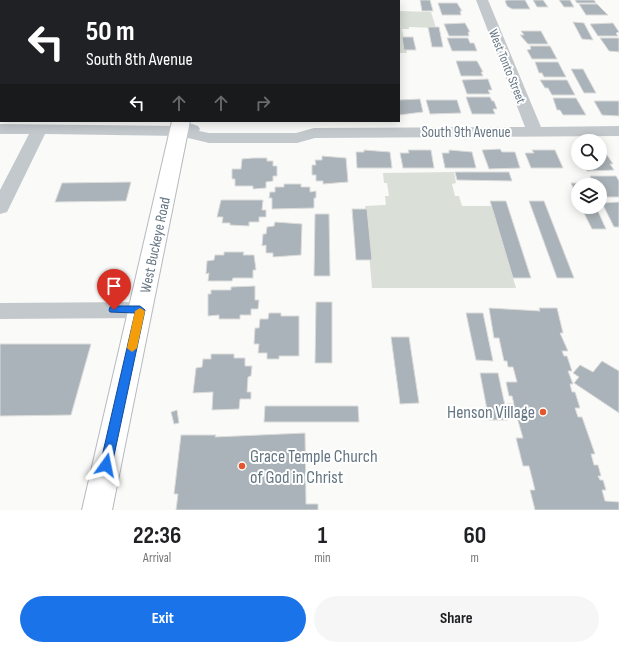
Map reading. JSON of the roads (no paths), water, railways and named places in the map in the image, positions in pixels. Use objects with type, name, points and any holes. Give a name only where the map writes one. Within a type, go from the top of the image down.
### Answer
[{"type":"main road","name":"West Buckeye Road","points":[[97,510],[180,126]]},
{"type":"street","name":"West Tonto Street","points":[[482,0],[535,132]]},
{"type":"street","name":"South 9th Avenue","points":[[0,129],[39,130],[180,126],[209,138],[297,138],[314,133],[619,131]]},
{"type":"street","points":[[0,208],[39,130]]},
{"type":"street","points":[[0,311],[140,310]]},
{"type":"place","name":"Henson Village","points":[[543,412]]},
{"type":"place","name":"Grace Temple Church of God in Christ","points":[[242,466]]}]
